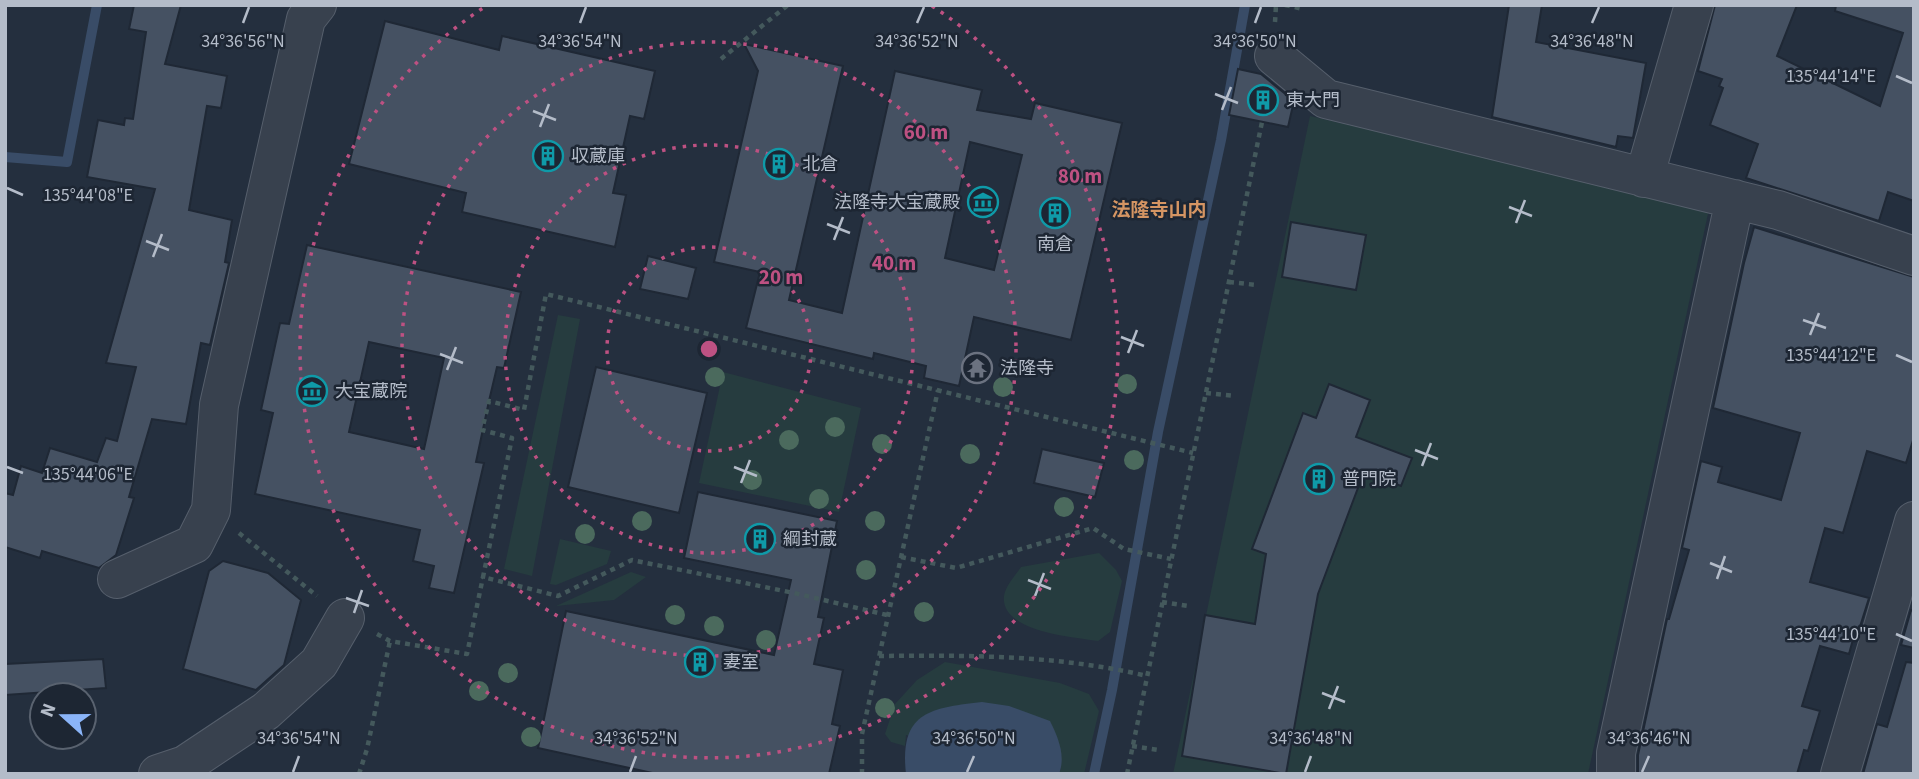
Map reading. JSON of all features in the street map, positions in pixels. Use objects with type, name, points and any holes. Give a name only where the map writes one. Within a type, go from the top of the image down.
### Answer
[{"type":"street","points":[[117,579],[194,544],[211,510],[219,405],[306,19],[317,5]]},
{"type":"street","points":[[1644,178],[1693,5]]},
{"type":"street","points":[[1274,56],[1326,99],[1778,210],[1914,256]]},
{"type":"street","points":[[1616,774],[1616,753],[1734,199]]},
{"type":"street","points":[[1840,774],[1914,521]]},
{"type":"street","points":[[158,774],[185,765],[266,711],[319,663],[345,618]]},
{"type":"path","points":[[721,59],[788,5]]},
{"type":"path","points":[[1285,5],[1303,9]]},
{"type":"path","points":[[1127,774],[1262,122]]},
{"type":"path","points":[[1229,282],[1257,285]]},
{"type":"path","points":[[887,615],[632,560],[558,596],[483,577],[512,438],[482,430],[489,401],[524,411],[546,294],[1193,453]]},
{"type":"path","points":[[862,774],[862,734],[938,390]]},
{"type":"path","points":[[1206,393],[1235,396]]},
{"type":"path","points":[[901,557],[956,568],[1093,528],[1124,549],[1171,559]]},
{"type":"path","points":[[1162,602],[1188,606]]},
{"type":"path","points":[[359,774],[367,750],[390,640]]},
{"type":"path","points":[[879,656],[982,655],[1103,665],[1147,676]]},
{"type":"path","points":[[1132,746],[1158,750]]},
{"type":"green space","points":[[1310,116],[1709,209],[1588,774],[1173,774]]},
{"type":"green space","points":[[558,315],[580,319],[532,576],[504,569]]},
{"type":"green space","points":[[723,372],[861,408],[839,512],[699,483]]},
{"type":"green space","points":[[560,539],[611,551],[607,564],[556,585],[550,584]]},
{"type":"green space","points":[[1099,553],[1116,570],[1122,581],[1110,632],[1098,641],[1026,625],[1014,618],[1006,608],[1005,592],[1021,567]]},
{"type":"green space","points":[[631,572],[646,577],[614,600],[556,606]]},
{"type":"green space","points":[[945,662],[1060,683],[1089,694],[1099,711],[1084,774],[1059,774],[1061,768],[906,735],[905,746],[891,742],[885,734],[895,704],[917,680]]},
{"type":"water","points":[[982,702],[1009,706],[1050,721],[1061,754],[1059,774],[906,774],[905,753],[908,737],[913,726],[922,717],[947,707]]},
{"type":"building","points":[[134,5],[181,5],[165,64],[227,76],[221,108],[207,106],[189,210],[232,220],[225,262],[229,263],[210,345],[201,343],[186,424],[152,419],[129,497],[134,498],[116,555],[99,568],[42,551],[40,558],[5,547],[5,493],[13,495],[21,466],[42,473],[50,448],[97,462],[106,438],[117,441],[136,367],[106,363],[155,189],[87,177],[98,120],[124,125],[125,118],[133,119],[146,32],[129,29]]},
{"type":"building","points":[[1509,5],[1542,5],[1536,42],[1646,63],[1633,138],[1618,136],[1616,147],[1492,117]]},
{"type":"building","points":[[1715,5],[1797,5],[1777,56],[1880,106],[1903,33],[1835,11],[1836,5],[1914,5],[1914,201],[1888,192],[1879,221],[1746,178],[1758,144],[1710,125],[1723,88],[1719,86],[1722,79],[1698,71]]},
{"type":"building","name":"収蔵庫","points":[[385,21],[499,50],[502,36],[655,71],[644,119],[630,116],[613,193],[626,195],[615,247],[462,212],[466,193],[349,164]]},
{"type":"building","points":[[744,44],[843,66],[789,300],[842,313],[895,71],[982,90],[977,110],[1031,119],[1035,103],[1122,123],[1071,340],[974,317],[959,386],[924,378],[926,366],[874,353],[873,359],[746,328],[760,272],[714,262],[758,71]],"holes":[[[970,142],[1022,155],[994,270],[945,258]]]},
{"type":"building","name":"東大門","points":[[1238,69],[1261,74],[1294,101],[1288,127],[1229,115]]},
{"type":"building","points":[[1291,222],[1366,235],[1356,290],[1282,277]]},
{"type":"building","points":[[1754,227],[1914,277],[1914,437],[1906,463],[1867,451],[1843,533],[1825,528],[1810,582],[1869,598],[1849,654],[1820,646],[1802,706],[1820,711],[1808,751],[1804,750],[1797,774],[1638,774],[1638,755],[1667,619],[1689,550],[1682,548],[1701,461],[1722,467],[1718,482],[1781,500],[1800,433],[1713,408]]},
{"type":"building","name":"大宝蔵院","points":[[307,245],[521,292],[504,368],[497,367],[489,401],[476,462],[484,463],[454,593],[429,588],[434,566],[413,561],[420,530],[255,494],[273,413],[261,410],[280,323],[289,324]],"holes":[[[369,342],[444,358],[424,449],[349,432]]]},
{"type":"building","points":[[648,256],[696,268],[688,299],[640,289]]},
{"type":"building","points":[[596,367],[707,393],[679,513],[568,487]]},
{"type":"building","points":[[1329,384],[1370,400],[1356,437],[1412,458],[1401,486],[1364,472],[1318,594],[1286,774],[1182,756],[1205,615],[1255,624],[1266,554],[1252,549],[1303,413],[1316,418]]},
{"type":"building","points":[[1042,449],[1104,463],[1095,497],[1034,483]]},
{"type":"building","points":[[698,492],[837,521],[818,617],[824,618],[814,664],[843,670],[832,724],[840,726],[829,774],[657,774],[538,748],[566,611],[774,655],[791,580],[684,558]]},
{"type":"building","points":[[223,561],[268,573],[301,600],[284,665],[256,690],[183,669],[209,571]]},
{"type":"building","points":[[1911,610],[1914,611],[1914,648],[1901,645]]},
{"type":"building","points":[[103,659],[106,688],[98,689],[98,681],[28,681],[28,693],[5,695],[5,664]]},
{"type":"building","points":[[1906,662],[1914,663],[1914,774],[1863,774],[1877,724],[1887,727]]},
{"type":"waterway","points":[[5,157],[67,162],[97,5]]},
{"type":"waterway","points":[[1094,774],[1112,690],[1158,432],[1221,140],[1245,5]]},
{"type":"place","name":"東大門","points":[[1263,100]]},
{"type":"place","name":"収蔵庫","points":[[548,156]]},
{"type":"place","name":"北倉","points":[[779,164]]},
{"type":"place","name":"法隆寺大宝蔵殿","points":[[983,202]]},
{"type":"place","name":"南倉","points":[[1055,213]]},
{"type":"place","name":"法隆寺","points":[[977,368]]},
{"type":"place","name":"大宝蔵院","points":[[312,391]]},
{"type":"place","name":"普門院","points":[[1319,479]]},
{"type":"place","name":"綱封蔵","points":[[760,539]]},
{"type":"place","name":"妻室","points":[[700,662]]},
{"type":"district","name":"法隆寺山内","points":[[1159,209]]}]
